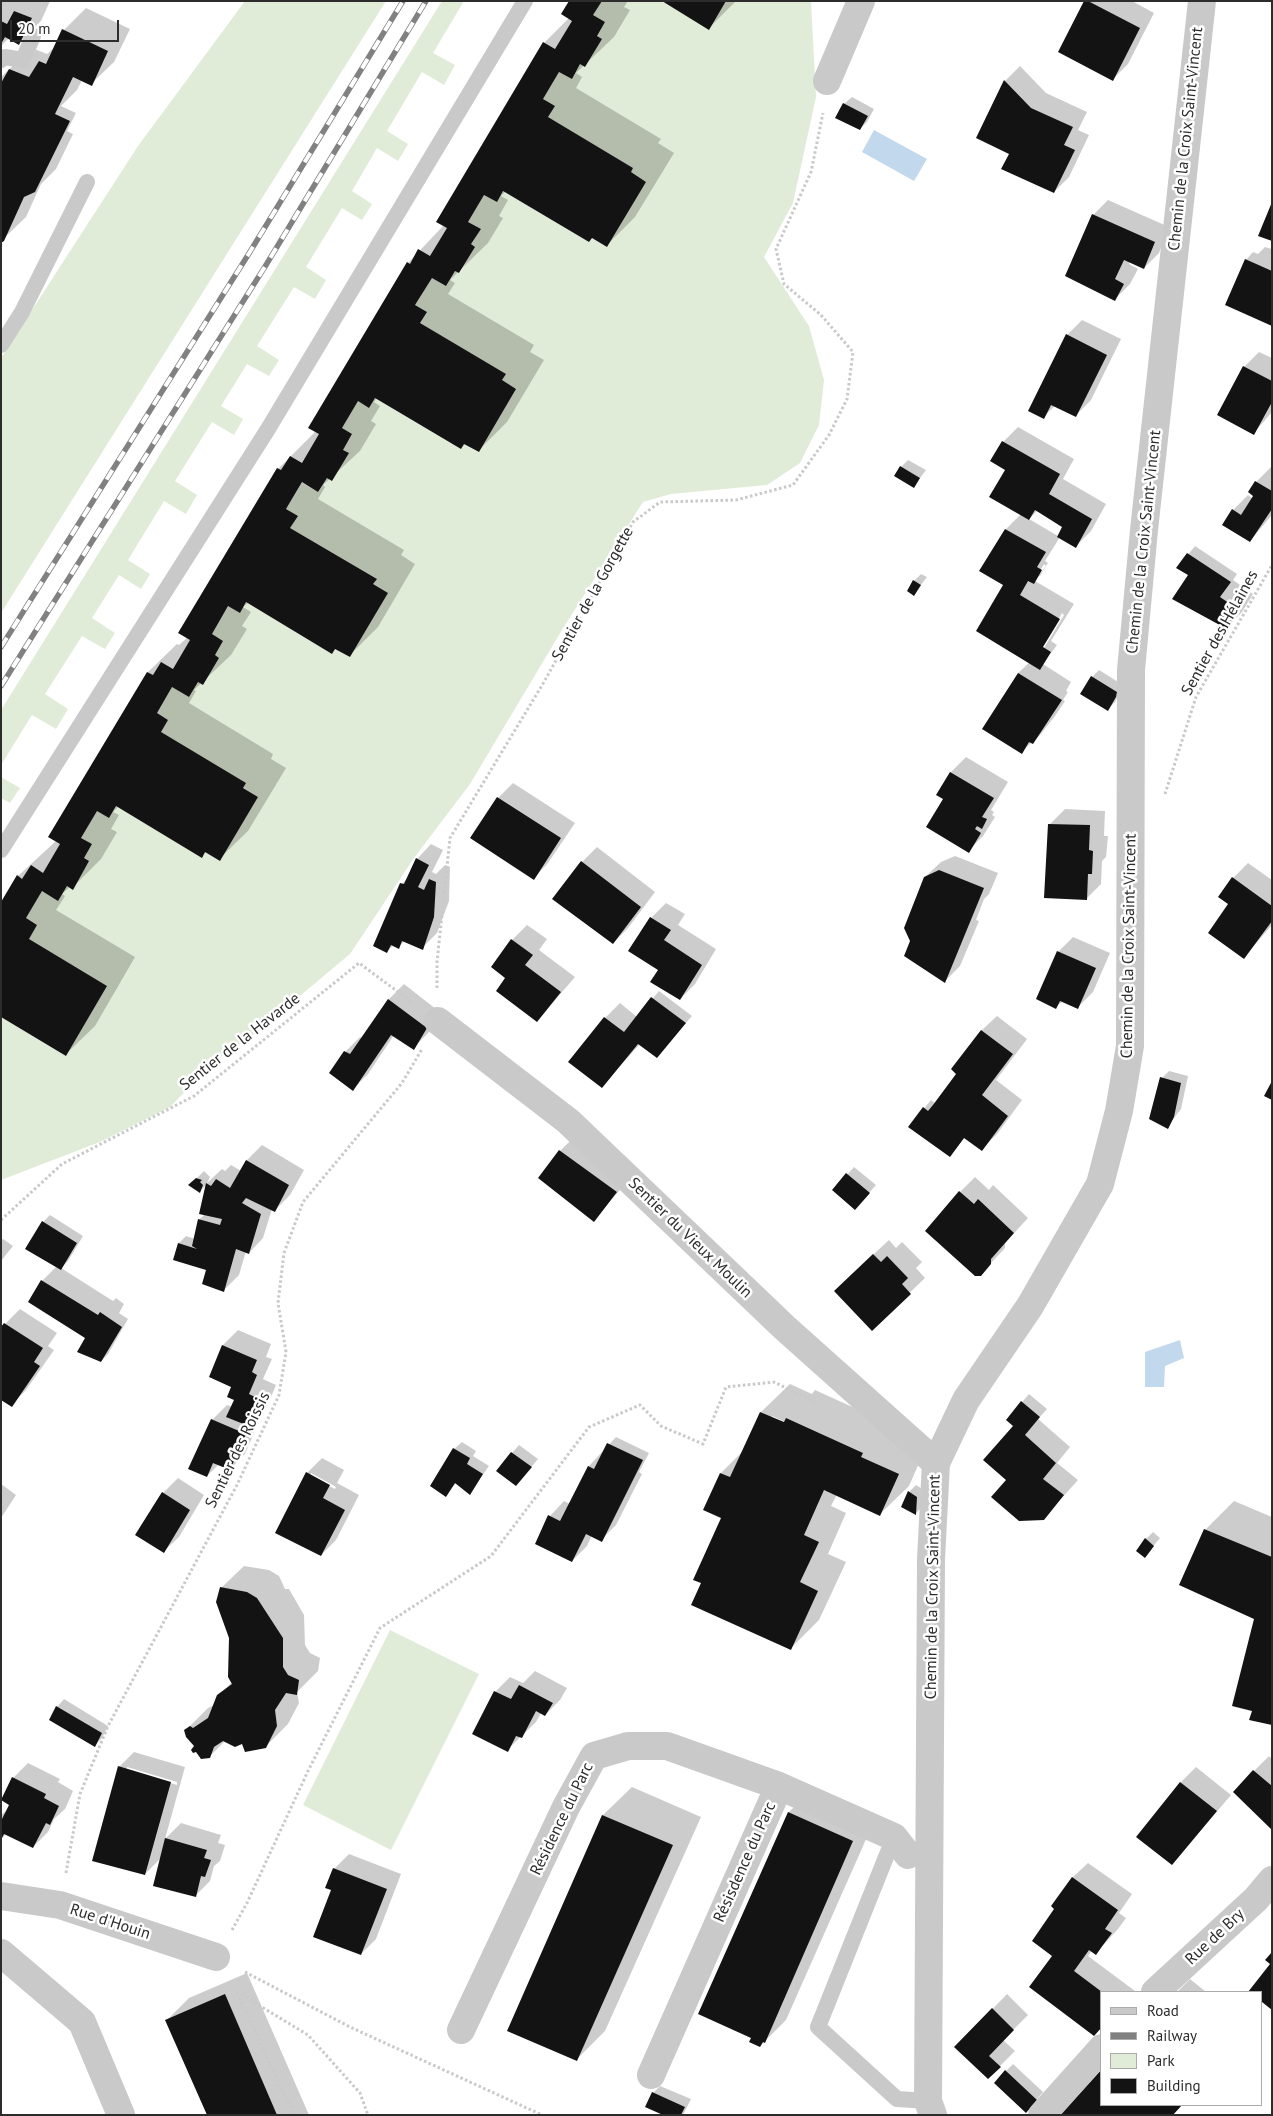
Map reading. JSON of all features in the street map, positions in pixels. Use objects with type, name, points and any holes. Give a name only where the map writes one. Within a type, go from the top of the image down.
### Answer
[{"type":"street","points":[[827,80],[861,1]]},
{"type":"street","name":"Chemin de la Croix Saint-Vincent","points":[[930,2108],[910,1851],[936,1464],[966,1400],[1030,1306],[1100,1184],[1119,1111],[1130,1046],[1131,670],[1142,548],[1202,1]]},
{"type":"street","name":"Sentier du Vieux Moulin","points":[[438,1021],[568,1121],[785,1328],[936,1464]]},
{"type":"street","name":"Résidence du Parc","points":[[461,2030],[566,1807],[594,1756],[628,1746],[667,1746],[779,1786]]},
{"type":"street","name":"Résisdence du Parc","points":[[652,2075],[779,1786],[910,1851]]},
{"type":"street","name":"Rue de Bry","points":[[1156,1991],[1256,1899],[1272,1880]]},
{"type":"street","name":"Rue d'Houin","points":[[1,1896],[60,1906],[216,1957]]},
{"type":"street","points":[[1,1953],[82,2022],[121,2115]]},
{"type":"street","points":[[1042,2115],[1100,2050]]},
{"type":"lane","points":[[1,850],[268,429],[525,1]]},
{"type":"lane","points":[[1,60],[5,57],[23,60],[33,36]]},
{"type":"lane","points":[[1,345],[22,312],[87,182]]},
{"type":"lane","points":[[910,1851],[818,2027],[897,2099],[930,2108]]},
{"type":"path","name":"Sentier de la Gorgette","points":[[438,1021],[437,962],[450,838],[544,682],[633,522],[660,502],[736,500],[793,485],[829,435],[847,399],[853,352],[821,314],[784,284],[776,249],[810,172],[822,122],[827,80]]},
{"type":"path","name":"Sentier des Hélaines","points":[[1131,794],[1165,796],[1196,697],[1272,565]]},
{"type":"path","name":"Sentier de la Havarde","points":[[1,1220],[62,1164],[194,1096],[359,963],[438,1021]]},
{"type":"path","name":"Sentier des Roissis","points":[[60,1906],[80,1794],[108,1726],[237,1485],[279,1395],[286,1352],[278,1303],[284,1253],[303,1202],[402,1083],[438,1021]]},
{"type":"path","points":[[247,1903],[308,1771],[380,1628],[491,1556],[588,1427],[640,1405],[661,1426],[702,1444],[726,1387],[774,1382],[825,1408]]},
{"type":"path","points":[[216,1957],[350,2027],[542,2115]]},
{"type":"path","points":[[294,2115],[237,1992],[308,2035],[360,2093],[368,2115]]},
{"type":"green space","points":[[245,1],[386,1],[1,613],[1,358],[138,146]]},
{"type":"green space","points":[[442,1],[464,1],[433,53],[455,65],[444,85],[422,72],[387,131],[408,144],[398,161],[377,148],[352,191],[372,204],[362,220],[342,208],[306,267],[326,280],[315,299],[294,287],[257,346],[279,360],[269,376],[247,364],[221,406],[243,419],[234,435],[212,422],[175,481],[197,495],[186,514],[164,501],[128,560],[150,574],[141,589],[119,575],[92,618],[115,633],[105,649],[82,636],[45,694],[68,709],[56,729],[32,715],[1,765],[1,710]]},
{"type":"green space","points":[[602,1],[662,1],[709,29],[726,1],[811,1],[816,97],[793,203],[764,257],[809,326],[824,380],[819,425],[800,463],[767,485],[671,494],[643,502],[562,630],[470,784],[414,858],[350,954],[252,1036],[215,1061],[170,1107],[100,1142],[1,1180],[1,1017],[66,1056],[107,986],[29,939],[37,925],[26,918],[42,891],[58,900],[67,886],[73,889],[89,861],[84,858],[92,844],[81,838],[97,811],[109,818],[116,806],[202,857],[205,852],[220,861],[258,797],[161,732],[168,720],[157,713],[172,687],[189,697],[198,682],[203,685],[219,658],[215,655],[223,641],[212,634],[228,606],[240,613],[246,602],[332,654],[335,649],[350,657],[388,593],[373,584],[376,578],[290,528],[298,516],[286,509],[302,483],[318,492],[348,453],[343,450],[352,435],[342,428],[358,401],[369,408],[375,398],[461,449],[464,444],[478,452],[516,389],[502,380],[506,374],[420,323],[427,312],[415,305],[432,278],[446,286],[455,271],[460,273],[475,247],[471,244],[481,229],[468,222],[484,195],[497,202],[503,191],[589,242],[592,238],[607,247],[646,182],[631,172],[633,168],[548,117],[555,106],[543,99],[559,72],[572,79],[580,64],[585,67],[602,39],[597,36],[605,22],[593,15]]},
{"type":"green space","points":[[1,777],[20,788],[10,803],[1,798]]},
{"type":"green space","points":[[390,1630],[479,1674],[391,1850],[303,1805]]},
{"type":"water","points":[[874,130],[927,159],[914,181],[862,152]]},
{"type":"water","points":[[1180,1340],[1184,1358],[1165,1366],[1164,1387],[1145,1387],[1145,1352]]},
{"type":"building","points":[[569,1],[602,1],[593,15],[605,22],[597,36],[602,39],[585,67],[580,64],[572,79],[559,72],[543,99],[555,106],[548,117],[633,168],[631,172],[646,182],[607,247],[592,238],[589,242],[503,191],[497,202],[484,195],[468,222],[481,229],[471,244],[475,247],[459,273],[455,271],[446,286],[432,278],[415,305],[427,312],[420,323],[506,374],[502,380],[516,389],[479,452],[464,444],[461,449],[375,398],[369,408],[358,401],[342,428],[352,434],[343,450],[349,453],[332,481],[327,478],[318,492],[302,482],[286,509],[298,516],[290,528],[377,579],[373,584],[388,593],[350,657],[335,649],[332,654],[246,602],[240,613],[228,606],[212,634],[223,641],[215,655],[219,658],[203,685],[198,682],[189,697],[172,687],[157,713],[168,720],[161,732],[246,783],[243,788],[258,797],[220,861],[205,852],[202,858],[116,806],[109,818],[97,811],[81,838],[92,844],[84,858],[89,861],[73,890],[67,886],[58,901],[42,891],[26,918],[37,925],[29,939],[107,986],[66,1056],[1,1017],[1,902],[17,875],[22,879],[31,865],[43,873],[60,844],[48,837],[147,672],[153,675],[161,662],[173,669],[190,640],[178,633],[277,468],[281,470],[290,456],[302,463],[319,434],[308,428],[407,262],[410,264],[418,249],[430,256],[447,228],[436,222],[543,42],[555,49],[572,21],[561,14]]},
{"type":"building","points":[[662,1],[726,1],[709,30]]},
{"type":"building","points":[[1084,1],[1088,1],[1140,28],[1113,81],[1058,52]]},
{"type":"building","points":[[14,11],[32,18],[19,45],[5,37],[1,44],[1,21],[7,24]]},
{"type":"building","points":[[62,29],[108,51],[92,86],[73,77],[55,114],[70,121],[35,192],[24,197],[4,241],[1,243],[1,83],[9,69],[29,77],[39,61],[46,64]]},
{"type":"building","points":[[1004,80],[1031,108],[1073,127],[1064,145],[1075,150],[1054,193],[1001,169],[1009,154],[976,138]]},
{"type":"building","points":[[843,103],[868,116],[860,130],[835,118]]},
{"type":"building","points":[[1272,202],[1272,241],[1258,236]]},
{"type":"building","points":[[1092,214],[1155,242],[1144,269],[1124,260],[1115,279],[1124,284],[1115,301],[1065,276]]},
{"type":"building","points":[[1245,259],[1272,271],[1272,326],[1225,305]]},
{"type":"building","points":[[1066,334],[1107,355],[1076,417],[1051,405],[1044,419],[1028,411]]},
{"type":"building","points":[[1243,366],[1272,381],[1272,402],[1254,435],[1217,415]]},
{"type":"building","points":[[1002,441],[1060,474],[1049,494],[1092,519],[1076,548],[1057,537],[1062,527],[1035,510],[1029,520],[989,497],[1005,470],[990,461]]},
{"type":"building","points":[[900,466],[920,478],[914,488],[894,476]]},
{"type":"building","points":[[1255,481],[1272,491],[1272,509],[1250,542],[1222,525],[1232,509],[1241,515],[1253,496],[1248,492]]},
{"type":"building","points":[[1005,529],[1046,552],[1037,567],[1042,570],[1034,584],[1028,581],[1020,595],[1060,619],[1043,647],[1051,652],[1040,670],[976,631],[1003,585],[979,571]]},
{"type":"building","points":[[1187,553],[1231,582],[1220,597],[1239,610],[1227,629],[1172,599],[1188,575],[1176,568]]},
{"type":"building","points":[[913,580],[921,585],[914,596],[907,591]]},
{"type":"building","points":[[1018,673],[1062,700],[1033,744],[1029,742],[1022,754],[982,729]]},
{"type":"building","points":[[1091,676],[1117,692],[1108,711],[1080,694]]},
{"type":"building","points":[[950,772],[994,798],[982,817],[987,819],[982,829],[977,826],[975,829],[981,833],[969,853],[926,827],[943,799],[936,795]]},
{"type":"building","points":[[497,797],[561,838],[534,880],[470,838]]},
{"type":"building","points":[[1048,824],[1090,825],[1089,850],[1093,851],[1092,874],[1088,874],[1087,900],[1044,898]]},
{"type":"building","points":[[416,858],[429,865],[418,887],[424,890],[429,879],[436,882],[434,917],[423,950],[402,941],[399,949],[391,945],[387,953],[373,946],[400,883],[404,884]]},
{"type":"building","points":[[581,861],[641,907],[613,944],[552,899]]},
{"type":"building","points":[[939,870],[984,888],[945,983],[904,956],[910,941],[904,928],[924,877]]},
{"type":"building","points":[[1232,877],[1272,906],[1272,921],[1244,959],[1208,933],[1228,904],[1218,897]]},
{"type":"building","points":[[650,917],[671,930],[664,940],[702,965],[680,1000],[650,982],[658,970],[628,951]]},
{"type":"building","points":[[511,939],[533,955],[525,965],[561,992],[537,1022],[496,991],[505,978],[491,967]]},
{"type":"building","points":[[1057,951],[1096,968],[1078,1009],[1060,1001],[1056,1009],[1036,999]]},
{"type":"building","points":[[651,997],[686,1023],[657,1058],[638,1044],[602,1088],[568,1062],[604,1017],[624,1032]]},
{"type":"building","points":[[388,999],[427,1028],[414,1050],[391,1035],[353,1091],[329,1073],[344,1051],[350,1054]]},
{"type":"building","points":[[981,1030],[1013,1054],[982,1095],[1008,1116],[982,1151],[964,1138],[950,1157],[908,1127],[923,1107],[928,1111],[933,1105],[956,1074],[951,1069]]},
{"type":"building","points":[[1160,1077],[1181,1083],[1174,1117],[1168,1129],[1149,1119]]},
{"type":"building","points":[[1272,1081],[1272,1100],[1264,1096]]},
{"type":"building","points":[[559,1150],[617,1192],[594,1222],[538,1178]]},
{"type":"building","points":[[246,1160],[289,1185],[275,1212],[246,1198],[242,1203],[261,1214],[249,1254],[236,1249],[224,1292],[202,1284],[206,1270],[173,1260],[178,1243],[197,1249],[192,1246],[198,1219],[220,1225],[222,1219],[199,1214],[206,1183],[211,1186],[216,1179],[230,1188]]},
{"type":"building","points":[[846,1173],[870,1193],[855,1210],[832,1190]]},
{"type":"building","points":[[196,1178],[202,1180],[200,1182],[203,1185],[200,1193],[188,1185]]},
{"type":"building","points":[[959,1191],[974,1204],[978,1199],[1014,1233],[991,1259],[991,1264],[981,1276],[975,1276],[925,1231]]},
{"type":"building","points":[[42,1221],[77,1243],[61,1270],[25,1249]]},
{"type":"building","points":[[873,1254],[881,1262],[887,1256],[908,1278],[902,1284],[911,1294],[872,1331],[834,1291]]},
{"type":"building","points":[[41,1280],[98,1315],[100,1312],[122,1327],[101,1362],[77,1352],[85,1338],[28,1302]]},
{"type":"building","points":[[4,1323],[43,1348],[34,1362],[40,1366],[12,1407],[1,1400],[1,1327]]},
{"type":"building","points":[[222,1345],[257,1360],[252,1372],[257,1375],[249,1394],[261,1400],[251,1427],[226,1417],[234,1400],[227,1397],[231,1387],[209,1377]]},
{"type":"building","points":[[1021,1401],[1040,1417],[1025,1435],[1056,1463],[1043,1479],[1064,1495],[1044,1520],[1019,1521],[991,1497],[1006,1480],[983,1460],[1013,1426],[1006,1420]]},
{"type":"building","points":[[760,1412],[784,1422],[786,1418],[863,1453],[861,1457],[899,1474],[880,1516],[824,1490],[804,1535],[819,1542],[800,1582],[818,1591],[791,1650],[691,1605],[701,1583],[693,1580],[721,1518],[703,1510],[720,1473],[730,1477]]},
{"type":"building","points":[[211,1419],[246,1434],[230,1470],[213,1463],[207,1477],[188,1469]]},
{"type":"building","points":[[607,1443],[643,1460],[602,1542],[586,1534],[572,1562],[535,1544],[548,1515],[560,1521],[588,1466],[594,1469]]},
{"type":"building","points":[[453,1448],[470,1458],[467,1464],[483,1474],[470,1495],[455,1483],[446,1497],[430,1486]]},
{"type":"building","points":[[511,1452],[532,1467],[516,1486],[496,1471]]},
{"type":"building","points":[[306,1472],[330,1485],[323,1498],[345,1510],[321,1556],[275,1533]]},
{"type":"building","points":[[908,1491],[917,1497],[916,1515],[901,1507]]},
{"type":"building","points":[[162,1492],[190,1510],[164,1553],[135,1535]]},
{"type":"building","points":[[1204,1529],[1272,1557],[1272,1725],[1249,1720],[1252,1711],[1232,1706],[1254,1619],[1179,1585]]},
{"type":"building","points":[[1145,1538],[1154,1546],[1145,1558],[1136,1551]]},
{"type":"building","points":[[220,1587],[247,1592],[257,1598],[283,1638],[283,1667],[288,1675],[299,1680],[297,1695],[286,1693],[275,1710],[277,1726],[266,1748],[245,1752],[242,1744],[235,1747],[223,1741],[214,1747],[210,1758],[201,1759],[196,1752],[193,1753],[191,1750],[194,1746],[186,1737],[184,1730],[190,1726],[193,1728],[208,1718],[217,1695],[232,1684],[228,1677],[229,1638],[216,1602]]},
{"type":"building","points":[[519,1685],[553,1703],[545,1716],[536,1711],[522,1738],[516,1736],[508,1752],[472,1734],[494,1691],[511,1699]]},
{"type":"building","points":[[56,1706],[102,1733],[95,1747],[49,1720]]},
{"type":"building","points":[[118,1766],[171,1782],[145,1875],[92,1861]]},
{"type":"building","points":[[1253,1770],[1272,1786],[1272,1830],[1233,1792]]},
{"type":"building","points":[[12,1777],[46,1794],[44,1798],[59,1806],[50,1825],[46,1823],[33,1848],[4,1834],[1,1840],[1,1821],[9,1805],[1,1800]]},
{"type":"building","points":[[1180,1782],[1217,1811],[1172,1865],[1136,1837]]},
{"type":"building","points":[[788,1812],[853,1841],[765,2043],[763,2042],[760,2047],[749,2042],[751,2038],[698,2014]]},
{"type":"building","points":[[602,1815],[673,1845],[577,2061],[507,2031]]},
{"type":"building","points":[[165,1838],[207,1850],[204,1858],[211,1860],[205,1877],[201,1876],[196,1897],[153,1886]]},
{"type":"building","points":[[333,1868],[387,1889],[361,1955],[313,1937],[331,1890],[325,1888]]},
{"type":"building","points":[[1072,1877],[1118,1910],[1105,1929],[1112,1933],[1096,1955],[1089,1950],[1074,1971],[1101,1991],[1100,2029],[1094,2036],[1029,1987],[1052,1956],[1032,1941],[1054,1909],[1051,1906]]},
{"type":"building","points":[[1272,1952],[1272,2010],[1263,2003],[1263,1991],[1249,1991],[1270,1964],[1265,1960]]},
{"type":"building","points":[[225,1994],[277,2115],[207,2115],[165,2020]]},
{"type":"building","points":[[992,2008],[1014,2030],[989,2056],[1001,2067],[988,2079],[954,2047]]},
{"type":"building","points":[[1005,2070],[1037,2100],[1026,2113],[994,2083]]},
{"type":"building","points":[[1100,2071],[1100,2106],[1181,2106],[1173,2115],[1060,2115]]},
{"type":"building","points":[[652,2092],[685,2107],[681,2115],[663,2115],[645,2107]]},
{"type":"railway","points":[[1,647],[248,255],[403,1]]},
{"type":"railway","points":[[1,686],[266,265],[426,1]]}]
